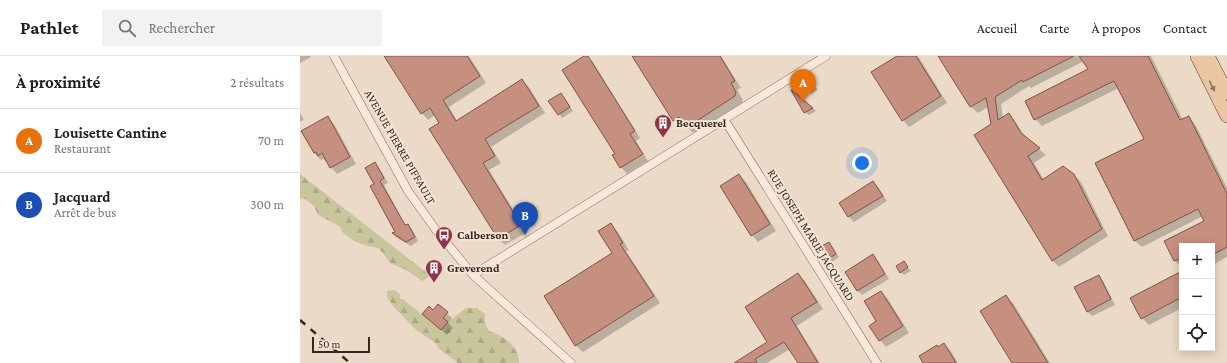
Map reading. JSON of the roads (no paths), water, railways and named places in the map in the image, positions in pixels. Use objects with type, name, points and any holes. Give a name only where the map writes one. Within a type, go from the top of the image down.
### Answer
[{"type":"main road","points":[[1197,56],[1227,116]]},
{"type":"main road","points":[[1208,56],[1227,93]]},
{"type":"street","name":"AVENUE PIERRE PIFFAULT","points":[[334,56],[408,191],[436,230],[473,274],[571,363]]},
{"type":"street","points":[[473,274],[826,56]]},
{"type":"street","name":"RUE JOSEPH MARIE JACQUARD","points":[[724,119],[877,363]]},
{"type":"railway","points":[[300,320],[350,363]]},
{"type":"place","name":"Louisette Cantine","points":[[803,102]]},
{"type":"place","name":"Becquerel","points":[[663,138]]},
{"type":"place","name":"Jacquard","points":[[525,235]]},
{"type":"place","name":"Calberson","points":[[444,250]]},
{"type":"place","name":"Greverend","points":[[434,283]]}]
